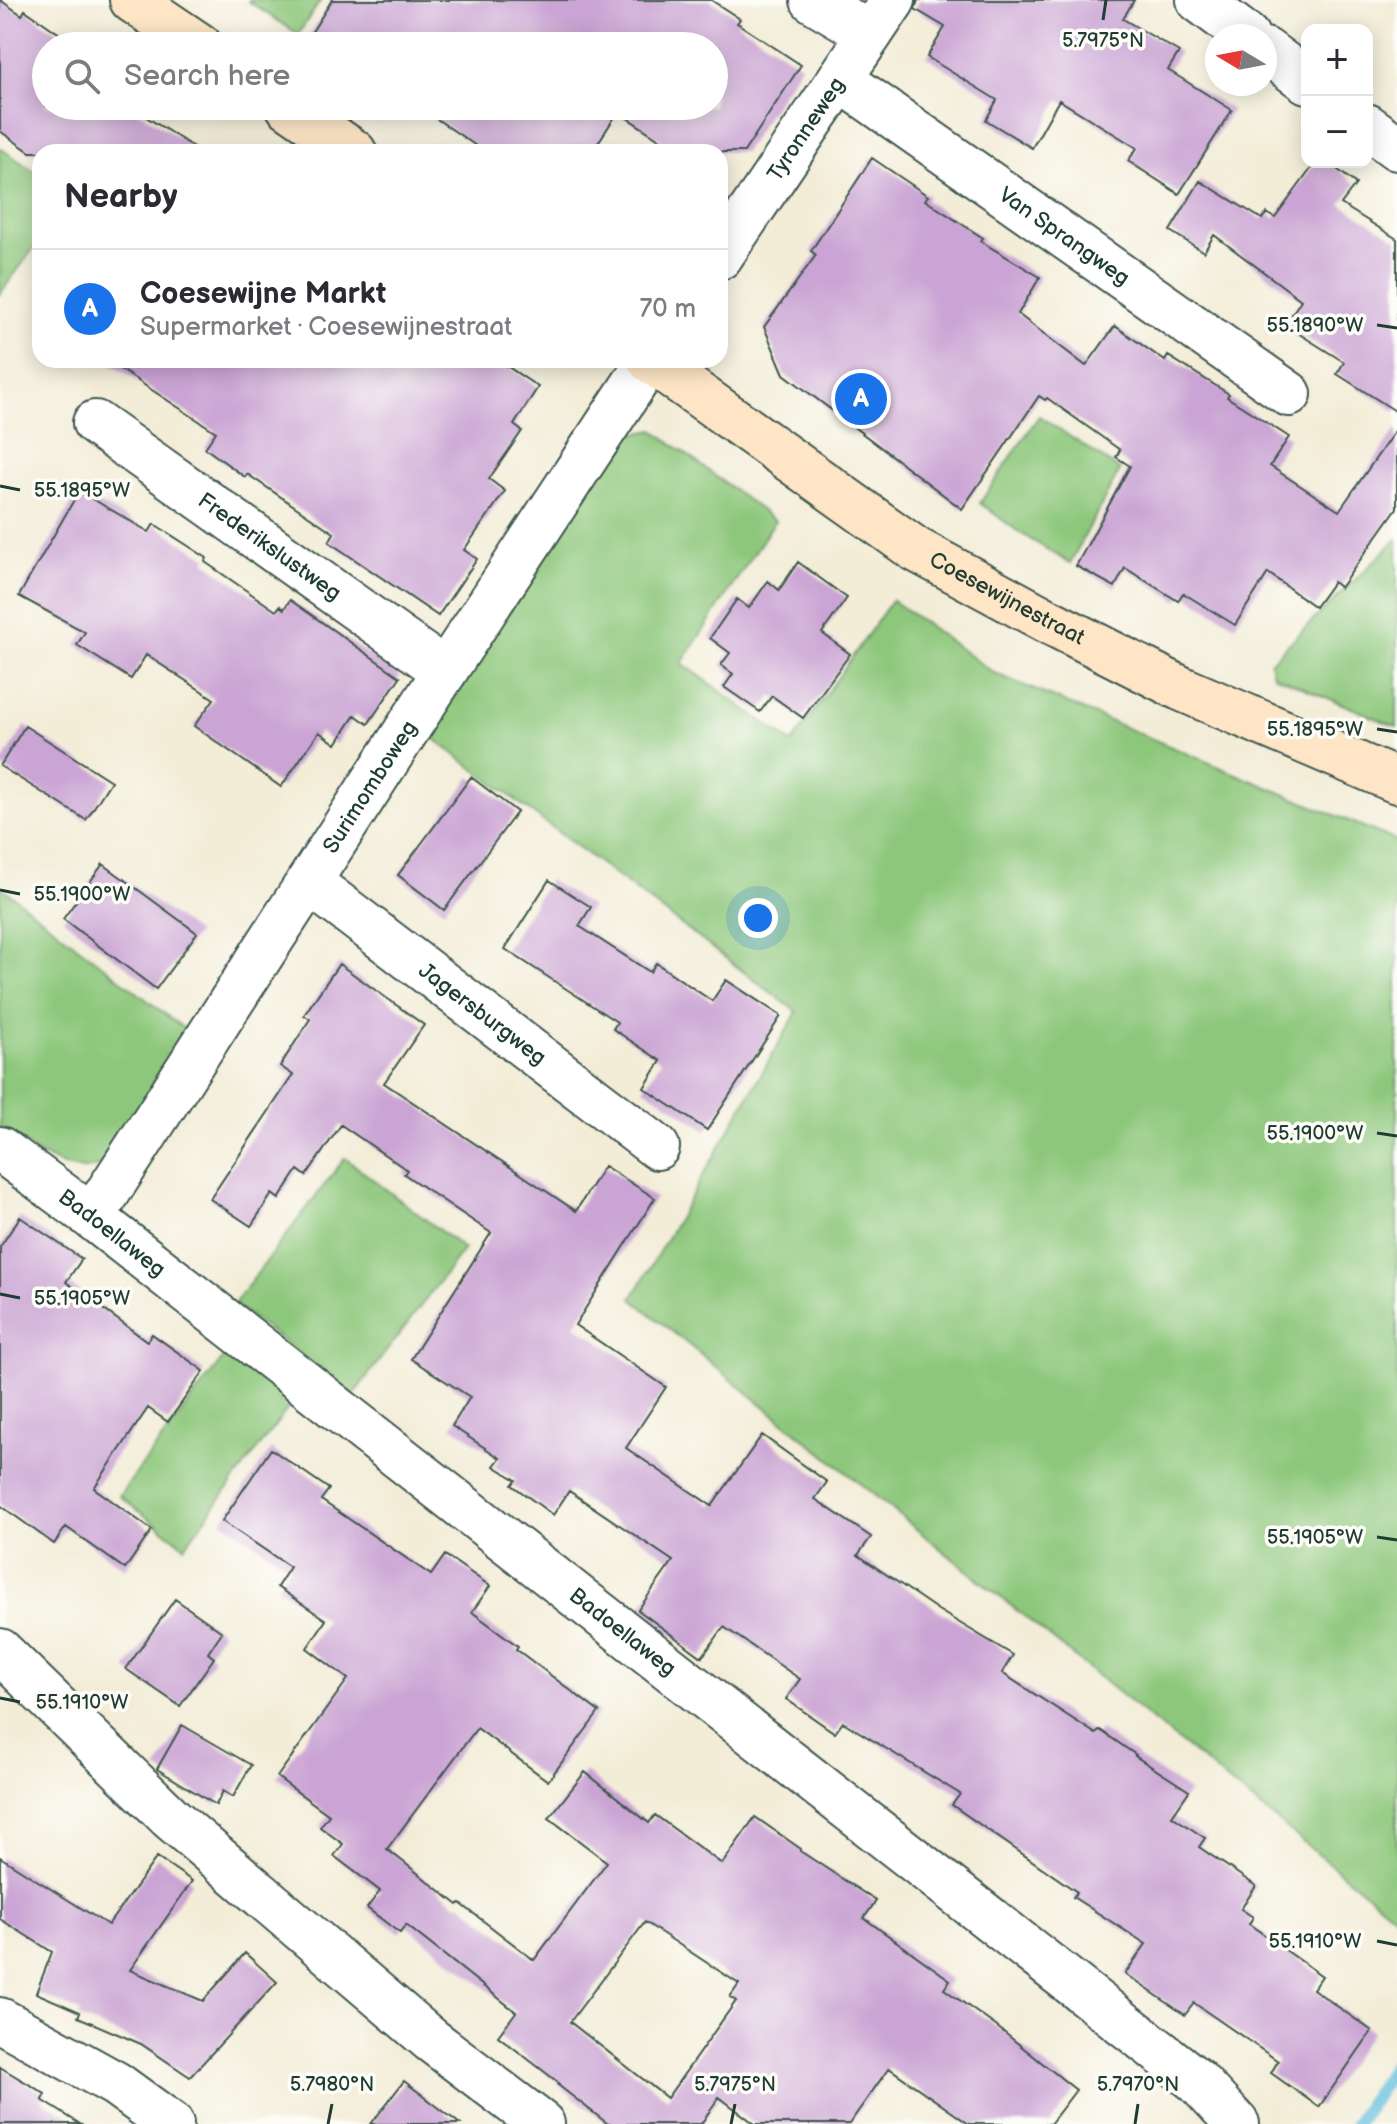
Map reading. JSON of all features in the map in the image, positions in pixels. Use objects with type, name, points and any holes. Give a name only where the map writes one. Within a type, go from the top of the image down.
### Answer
[{"type":"main road","points":[[132,0],[179,32]]},
{"type":"main road","points":[[308,120],[343,144]]},
{"type":"main road","name":"Coesewijnestraat","points":[[661,368],[915,549],[1180,688],[1397,781]]},
{"type":"street","points":[[813,0],[881,17]]},
{"type":"street","points":[[1199,0],[1231,24]]},
{"type":"street","name":"Tyronneweg","points":[[728,245],[881,17]]},
{"type":"street","points":[[1277,59],[1301,77]]},
{"type":"street","name":"Van Sprangweg","points":[[840,79],[1289,394]]},
{"type":"street","points":[[1373,130],[1397,148]]},
{"type":"street","name":"Surimomboweg","points":[[92,1217],[645,368]]},
{"type":"street","name":"Frederikslustweg","points":[[95,423],[445,671]]},
{"type":"street","name":"Jagersburgweg","points":[[309,882],[657,1147]]},
{"type":"street","name":"Badoellaweg","points":[[0,1149],[92,1217],[1197,2081],[1237,2124]]},
{"type":"street","points":[[0,1651],[172,1819],[431,2040],[542,2124]]},
{"type":"street","points":[[0,2020],[116,2084],[171,2124]]},
{"type":"green space","points":[[249,0],[321,0],[299,32]]},
{"type":"green space","points":[[0,148],[32,170],[32,251],[0,294]]},
{"type":"green space","points":[[1039,416],[1120,470],[1070,563],[1020,533],[980,503]]},
{"type":"green space","points":[[654,430],[775,521],[682,663],[792,743],[892,600],[994,673],[1397,841],[1397,1918],[632,1299],[797,1012],[428,734],[616,444],[632,434]]},
{"type":"green space","points":[[1397,539],[1397,727],[1273,675],[1270,662]]},
{"type":"green space","points":[[0,886],[192,1035],[104,1163],[93,1168],[75,1168],[52,1161],[0,1127]]},
{"type":"green space","points":[[345,1158],[464,1249],[353,1395],[234,1304]]},
{"type":"green space","points":[[233,1345],[298,1395],[185,1546],[119,1496]]},
{"type":"building","points":[[0,0],[22,15],[25,10],[57,32],[32,32],[32,120],[151,120],[188,144],[32,144],[30,152],[0,131]]},
{"type":"building","points":[[332,0],[711,0],[740,19],[737,23],[801,65],[744,152],[728,152],[728,144],[667,144],[630,120],[728,120],[728,32],[312,32]]},
{"type":"building","points":[[918,0],[1134,0],[1123,19],[1179,52],[1168,70],[1205,96],[1232,110],[1179,194],[1128,161],[1137,148],[1059,100],[1032,148],[986,120],[997,100],[927,57],[945,27],[915,9]]},
{"type":"building","points":[[438,120],[613,120],[597,144],[473,144]]},
{"type":"building","points":[[872,158],[928,196],[925,200],[983,238],[980,241],[1040,277],[1018,314],[1086,366],[1115,326],[1165,361],[1168,356],[1289,437],[1270,466],[1339,511],[1397,428],[1397,508],[1340,588],[1333,582],[1315,607],[1268,573],[1235,625],[1183,593],[1178,601],[1125,568],[1115,587],[1076,566],[1130,466],[1116,457],[1120,450],[1047,398],[1045,400],[1039,396],[962,509],[784,374],[764,327],[816,255],[811,251]]},
{"type":"building","points":[[1312,168],[1336,168],[1356,184],[1341,204],[1397,239],[1397,412],[1337,374],[1344,362],[1285,325],[1301,300],[1214,235],[1204,252],[1170,231],[1200,181],[1262,219],[1267,213],[1275,218]]},
{"type":"building","points":[[118,368],[510,368],[538,387],[514,425],[522,431],[489,479],[505,491],[464,550],[477,559],[438,616],[329,542],[334,533],[205,448],[216,432]]},
{"type":"building","points":[[79,491],[149,532],[154,524],[207,558],[205,562],[276,611],[280,606],[284,609],[290,600],[400,677],[368,724],[355,715],[336,744],[319,732],[281,787],[194,726],[214,699],[146,655],[131,679],[77,645],[85,632],[19,596]]},
{"type":"building","points":[[798,562],[847,598],[822,633],[850,654],[803,718],[772,696],[760,712],[724,687],[733,674],[721,665],[730,653],[710,638],[737,599],[749,608],[768,581],[779,590]]},
{"type":"building","points":[[25,726],[111,781],[86,820],[0,766]]},
{"type":"building","points":[[471,777],[517,812],[444,910],[398,875]]},
{"type":"building","points":[[103,864],[197,933],[156,989],[63,919]]},
{"type":"building","points":[[549,880],[591,907],[579,926],[650,972],[656,963],[712,1001],[726,980],[781,1016],[707,1130],[644,1088],[661,1061],[613,1029],[617,1022],[505,949]]},
{"type":"building","points":[[339,964],[424,1025],[384,1083],[576,1211],[604,1166],[655,1198],[575,1325],[666,1387],[626,1448],[712,1506],[762,1435],[827,1482],[815,1499],[871,1537],[858,1555],[938,1610],[1013,1655],[1002,1673],[1096,1734],[1100,1730],[1189,1791],[1172,1816],[1205,1838],[1199,1847],[1256,1886],[1241,1909],[1253,1917],[1249,1924],[1322,1976],[1313,1989],[1372,2031],[1319,2107],[1271,2073],[1278,2061],[1194,2003],[1185,2015],[1125,1974],[1146,1944],[1073,1897],[1077,1892],[952,1805],[960,1794],[843,1722],[835,1733],[786,1699],[800,1679],[724,1627],[702,1657],[638,1610],[673,1561],[569,1491],[553,1515],[512,1485],[516,1480],[494,1466],[500,1458],[452,1426],[470,1397],[411,1359],[491,1233],[404,1174],[407,1170],[341,1125],[306,1176],[298,1170],[279,1199],[272,1194],[251,1226],[210,1199],[293,1075],[280,1066],[310,1019],[304,1015]]},
{"type":"building","points":[[20,1217],[82,1259],[66,1282],[147,1341],[152,1334],[204,1371],[168,1422],[148,1408],[94,1488],[152,1530],[125,1569],[66,1527],[54,1544],[0,1505],[0,1247]]},
{"type":"building","points":[[271,1449],[329,1489],[321,1500],[431,1575],[445,1555],[490,1586],[472,1612],[599,1712],[548,1781],[477,1728],[387,1849],[534,1960],[607,1862],[549,1818],[585,1772],[649,1823],[655,1815],[722,1864],[755,1817],[876,1901],[864,1918],[950,1980],[944,1989],[1076,2090],[1050,2124],[969,2124],[889,2068],[849,2124],[755,2124],[719,2097],[701,2124],[608,2124],[498,2036],[516,2012],[406,1925],[400,1933],[367,1908],[380,1891],[334,1856],[343,1844],[320,1827],[329,1815],[277,1777],[348,1679],[307,1648],[326,1620],[277,1587],[290,1567],[222,1521]],"holes":[[[645,1922],[739,1984],[730,1997],[736,2001],[667,2098],[570,2022]]]},
{"type":"building","points":[[175,1599],[222,1632],[208,1653],[214,1658],[180,1706],[126,1669]]},
{"type":"building","points":[[182,1725],[251,1765],[233,1797],[223,1791],[216,1805],[157,1769]]},
{"type":"building","points":[[0,1857],[108,1925],[157,1857],[192,1881],[130,1970],[203,2001],[245,1953],[277,1982],[190,2077],[141,2044],[78,2017],[80,2012],[36,1993],[52,1952],[0,1919]]},
{"type":"building","points":[[0,2067],[45,2094],[42,2100],[80,2124],[0,2124]]},
{"type":"building","points":[[404,2081],[460,2124],[371,2124]]},
{"type":"waterway","points":[[1356,2124],[1397,2061]]},
{"type":"place","name":"Coesewijne Markt","points":[[861,399]]}]
